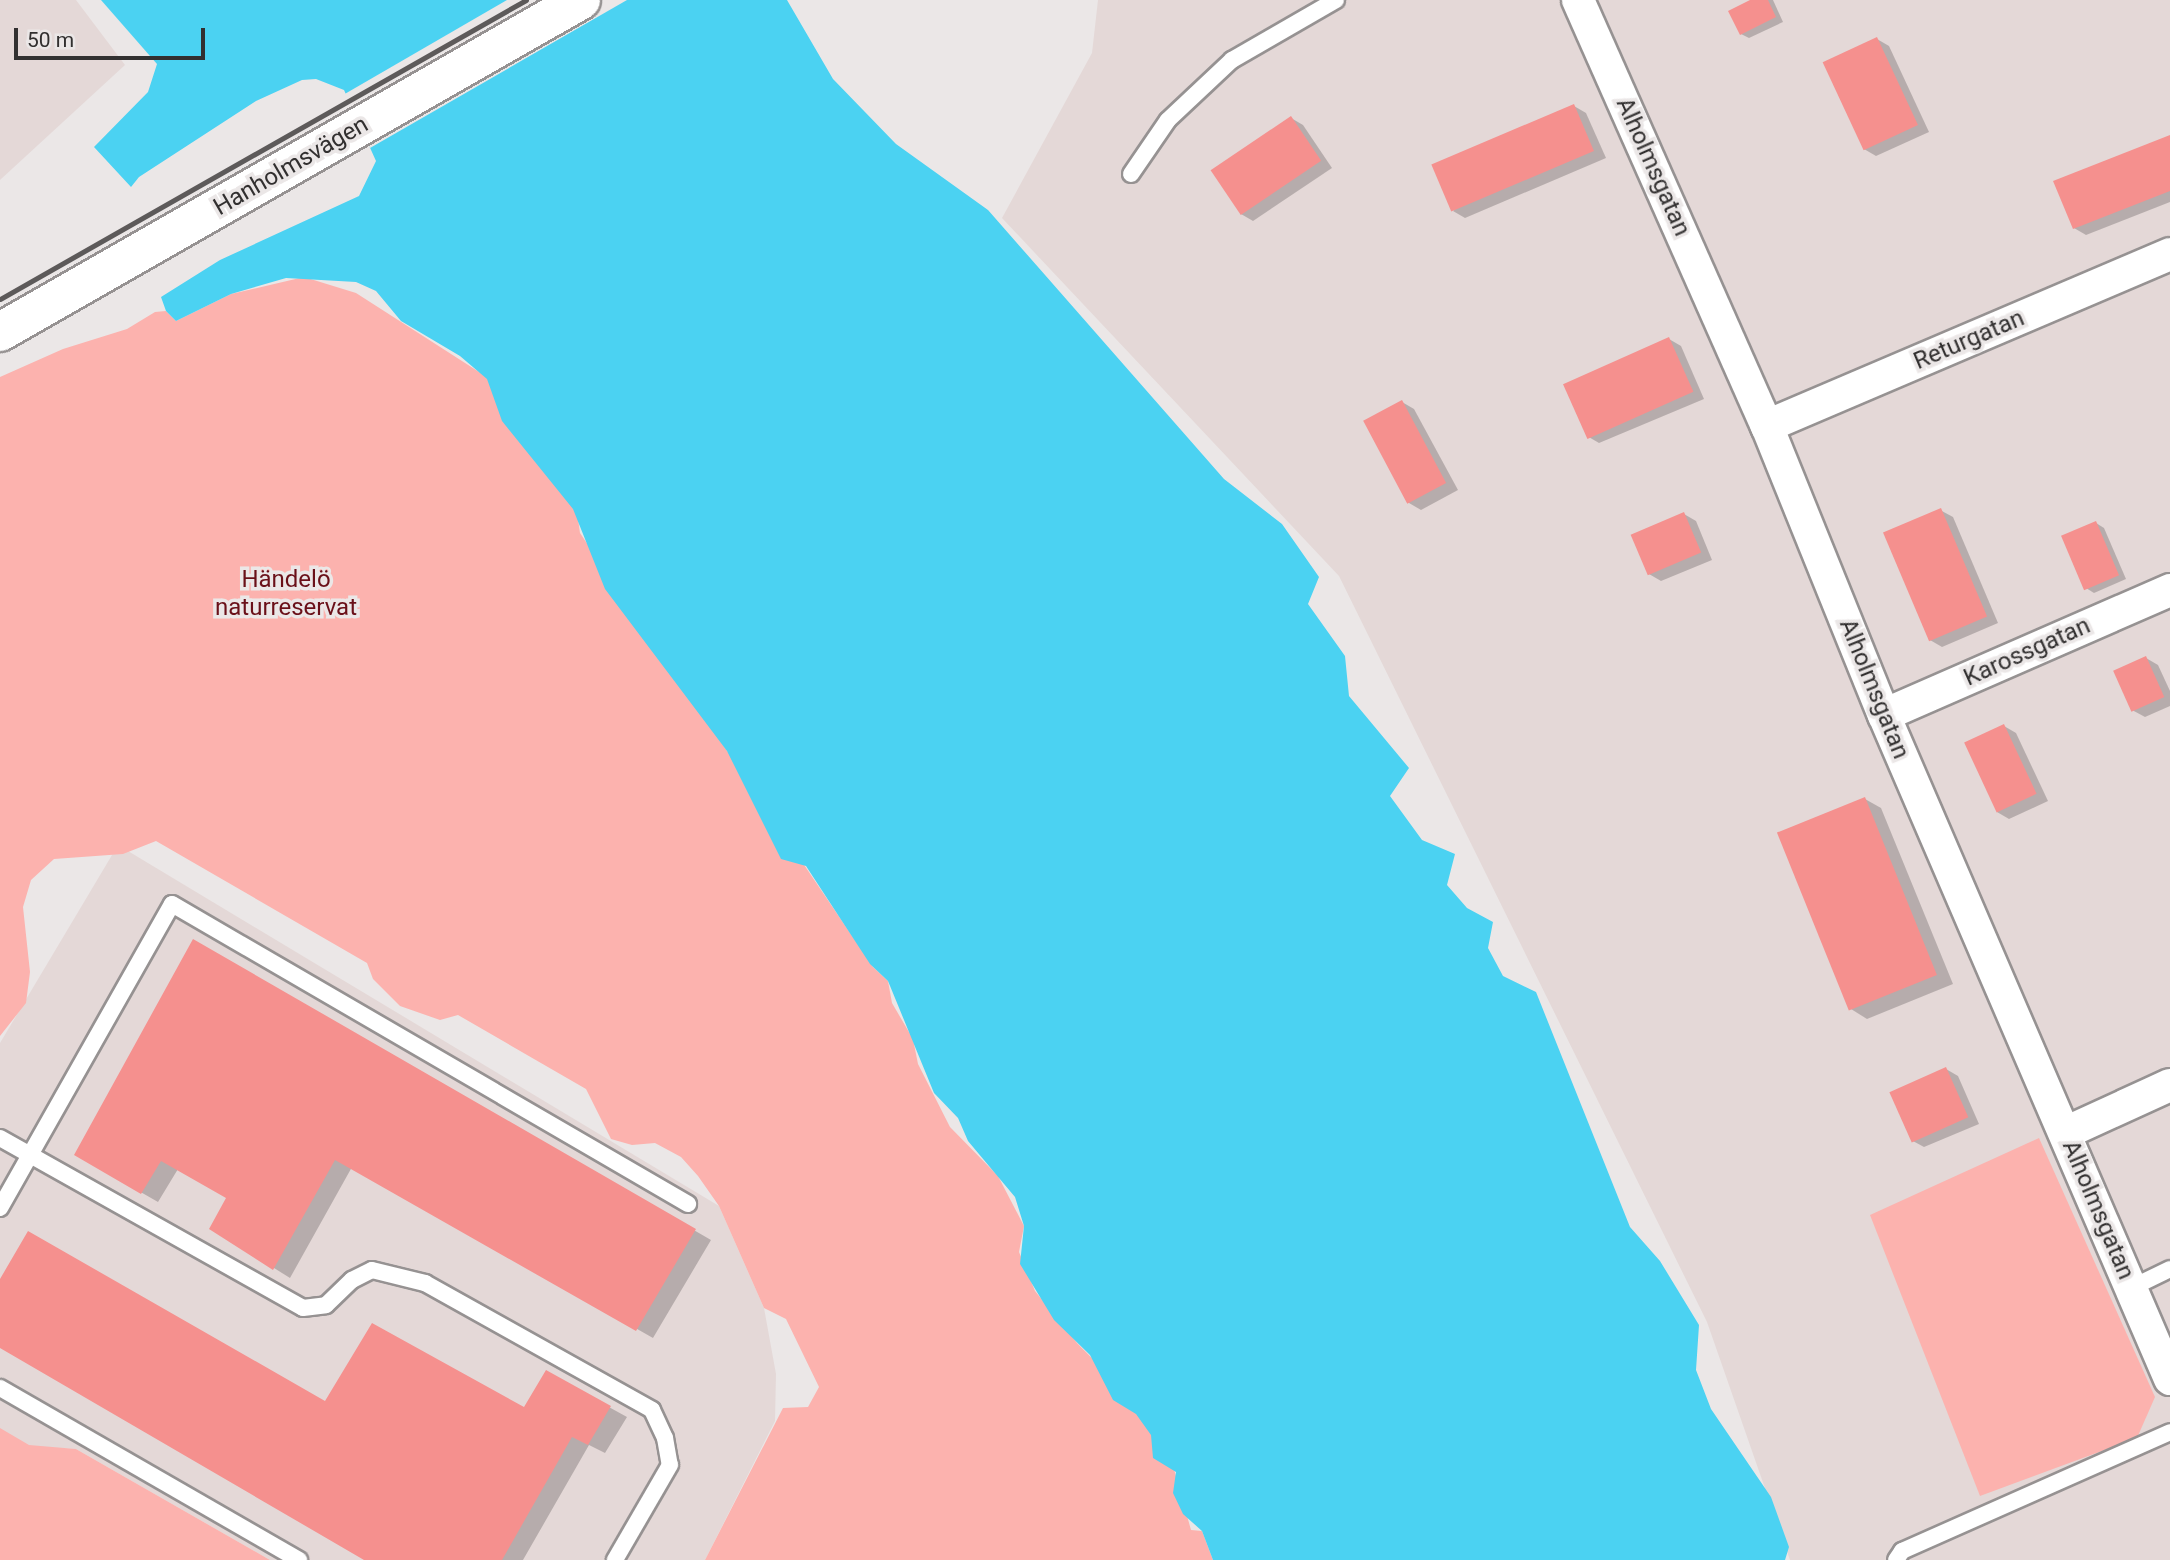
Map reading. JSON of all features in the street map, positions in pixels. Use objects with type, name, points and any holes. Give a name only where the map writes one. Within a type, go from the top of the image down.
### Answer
[{"type":"street","name":"Hanholmsvägen","points":[[0,332],[581,0]]},
{"type":"street","name":"Alholmsgatan","points":[[1578,0],[1768,426],[1884,715],[2170,1379]]},
{"type":"street","name":"Returgatan","points":[[1768,426],[2170,254]]},
{"type":"street","name":"Karossgatan","points":[[1884,715],[2170,590]]},
{"type":"street","points":[[2065,1133],[2170,1086]]},
{"type":"lane","points":[[1131,174],[1168,120],[1233,60],[1336,0]]},
{"type":"lane","points":[[0,1208],[172,904],[688,1203]]},
{"type":"lane","points":[[0,1138],[303,1308],[326,1305],[352,1279],[372,1270],[425,1283],[652,1410],[665,1438],[670,1465],[615,1560]]},
{"type":"lane","points":[[2131,1288],[2170,1269]]},
{"type":"lane","points":[[0,1388],[299,1560]]},
{"type":"lane","points":[[1896,1560],[1902,1551],[2170,1432]]},
{"type":"shaded area","points":[[0,0],[76,0],[125,65],[0,180]]},
{"type":"shaded area","points":[[1098,0],[2170,0],[2170,1560],[1790,1560],[1707,1322],[1339,576],[1002,218],[1092,53]]},
{"type":"shaded area","points":[[118,845],[719,1206],[764,1308],[776,1374],[775,1421],[705,1560],[270,1560],[76,1449],[0,1445],[0,1043]]},
{"type":"green space","name":"Händelö naturreservat","points":[[304,277],[356,293],[490,379],[576,504],[580,533],[873,967],[888,981],[892,1003],[913,1039],[918,1064],[950,1127],[998,1176],[1024,1226],[1019,1252],[1035,1291],[1077,1343],[1141,1408],[1167,1444],[1191,1530],[1202,1531],[1213,1560],[705,1560],[783,1408],[808,1407],[819,1387],[786,1319],[764,1308],[719,1206],[698,1176],[681,1157],[655,1143],[632,1145],[611,1139],[586,1089],[458,1015],[440,1020],[400,1006],[373,979],[367,963],[156,841],[123,854],[54,859],[31,880],[23,907],[30,972],[26,1003],[0,1036],[0,377],[63,349],[127,329],[155,312],[166,311],[176,321],[231,294]]},
{"type":"green space","points":[[2039,1138],[2155,1397],[2137,1438],[1980,1496],[1870,1215]]},
{"type":"green space","points":[[0,1428],[29,1445],[76,1449],[270,1560],[0,1560]]},
{"type":"water","points":[[101,0],[787,0],[833,79],[896,144],[988,210],[1224,479],[1282,524],[1319,577],[1308,604],[1345,656],[1349,696],[1409,768],[1390,796],[1422,840],[1455,854],[1447,885],[1467,908],[1493,922],[1488,948],[1503,976],[1536,992],[1630,1227],[1660,1261],[1699,1325],[1696,1370],[1711,1409],[1771,1497],[1789,1547],[1785,1560],[1213,1560],[1202,1531],[1183,1514],[1173,1493],[1176,1472],[1153,1458],[1151,1435],[1136,1414],[1113,1400],[1090,1355],[1054,1320],[1020,1264],[1024,1226],[1015,1197],[968,1141],[958,1118],[934,1093],[888,981],[870,964],[806,866],[781,859],[727,751],[605,589],[573,509],[502,421],[487,379],[460,356],[401,321],[376,291],[356,282],[286,278],[231,294],[176,321],[166,311],[161,297],[220,260],[359,196],[376,161],[344,90],[316,79],[302,80],[256,101],[139,177],[131,187],[94,147],[148,92],[157,64]]},
{"type":"pier","points":[[507,0],[627,0],[370,148],[343,95]]},
{"type":"building","points":[[1750,0],[1768,0],[1776,17],[1740,35],[1728,11]]},
{"type":"building","points":[[1877,37],[1918,125],[1864,150],[1823,62]]},
{"type":"building","points":[[1574,104],[1594,151],[1451,212],[1431,165]]},
{"type":"building","points":[[1291,116],[1321,161],[1241,215],[1211,170]]},
{"type":"building","points":[[2170,135],[2170,191],[2073,229],[2053,181]]},
{"type":"building","points":[[1669,337],[1693,392],[1587,439],[1563,384]]},
{"type":"building","points":[[1402,400],[1446,483],[1407,504],[1363,421]]},
{"type":"building","points":[[1941,508],[1987,617],[1929,641],[1883,533]]},
{"type":"building","points":[[1684,512],[1701,553],[1648,575],[1631,535]]},
{"type":"building","points":[[2096,521],[2119,575],[2084,590],[2061,536]]},
{"type":"building","points":[[2146,656],[2164,697],[2131,712],[2113,671]]},
{"type":"building","points":[[2004,724],[2037,794],[1997,812],[1964,743]]},
{"type":"building","points":[[1865,797],[1937,975],[1849,1011],[1777,833]]},
{"type":"building","points":[[193,939],[696,1229],[636,1331],[335,1160],[273,1270],[209,1229],[226,1198],[161,1161],[141,1194],[74,1155]]},
{"type":"building","points":[[1946,1067],[1968,1117],[1912,1142],[1889,1092]]},
{"type":"building","points":[[28,1231],[325,1401],[372,1323],[524,1407],[546,1370],[611,1406],[588,1445],[572,1437],[502,1560],[364,1560],[0,1348],[0,1279]]},
{"type":"railway","points":[[0,299],[526,0]]}]
